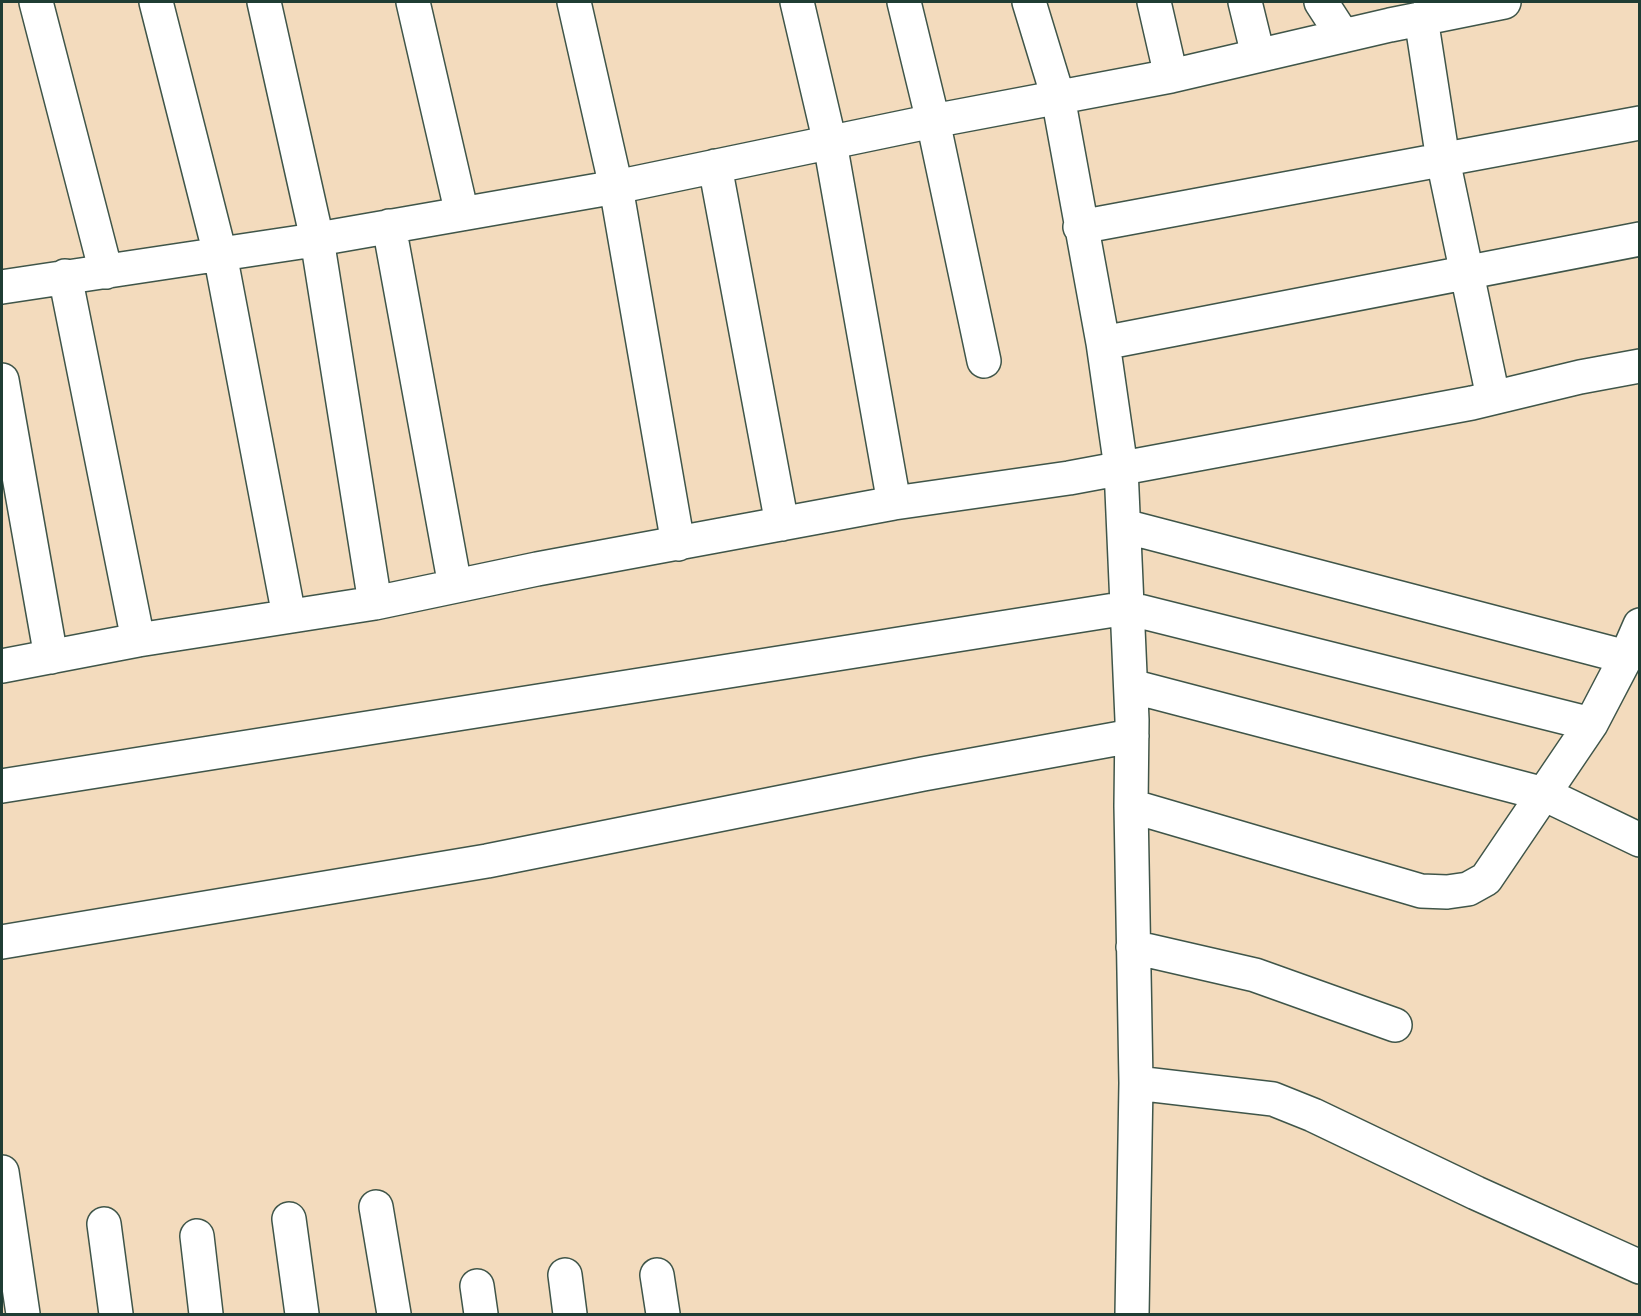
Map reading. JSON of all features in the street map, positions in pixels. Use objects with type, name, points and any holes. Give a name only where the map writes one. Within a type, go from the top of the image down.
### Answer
[{"type":"street","points":[[36,2],[106,272]]},
{"type":"street","points":[[156,2],[220,254],[289,616]]},
{"type":"street","points":[[264,2],[316,239],[375,603]]},
{"type":"street","points":[[413,2],[462,214]]},
{"type":"street","points":[[574,2],[616,187],[678,544]]},
{"type":"street","points":[[796,2],[830,143],[894,502]]},
{"type":"street","points":[[904,2],[933,121],[984,361]]},
{"type":"street","points":[[1029,2],[1058,97],[1103,343],[1121,468],[1132,736],[1131,806],[1136,1083],[1132,1314]]},
{"type":"street","points":[[1154,2],[1171,76]]},
{"type":"street","points":[[1245,2],[1258,55]]},
{"type":"street","points":[[1321,2],[1343,36]]},
{"type":"street","points":[[2,287],[316,239],[616,187],[933,121],[1171,76],[1422,18],[1504,2]]},
{"type":"street","points":[[1422,18],[1443,160],[1493,397]]},
{"type":"street","points":[[1080,227],[1640,123]]},
{"type":"street","points":[[715,166],[782,524]]},
{"type":"street","points":[[388,226],[455,586]]},
{"type":"street","points":[[1103,343],[1640,239]]},
{"type":"street","points":[[65,276],[138,640]]},
{"type":"street","points":[[2,666],[138,640],[375,603],[537,569],[894,502],[1070,478],[1639,367]]},
{"type":"street","points":[[2,380],[51,657]]},
{"type":"street","points":[[1124,526],[1626,657]]},
{"type":"street","points":[[2,786],[1127,608],[1591,724]]},
{"type":"street","points":[[1131,806],[1422,891],[1447,892],[1468,889],[1486,879],[1591,724],[1640,625]]},
{"type":"street","points":[[1131,686],[1544,794],[1640,840]]},
{"type":"street","points":[[2,942],[487,861],[923,774],[1132,736]]},
{"type":"street","points":[[1133,947],[1255,975],[1395,1025]]},
{"type":"street","points":[[1136,1083],[1273,1099],[1313,1115],[1476,1194],[1640,1267]]},
{"type":"street","points":[[2,1172],[23,1314]]},
{"type":"street","points":[[376,1207],[393,1314]]},
{"type":"street","points":[[289,1219],[302,1314]]},
{"type":"street","points":[[104,1224],[116,1314]]},
{"type":"street","points":[[197,1236],[206,1314]]},
{"type":"street","points":[[565,1275],[570,1314]]},
{"type":"street","points":[[657,1275],[663,1314]]}]
